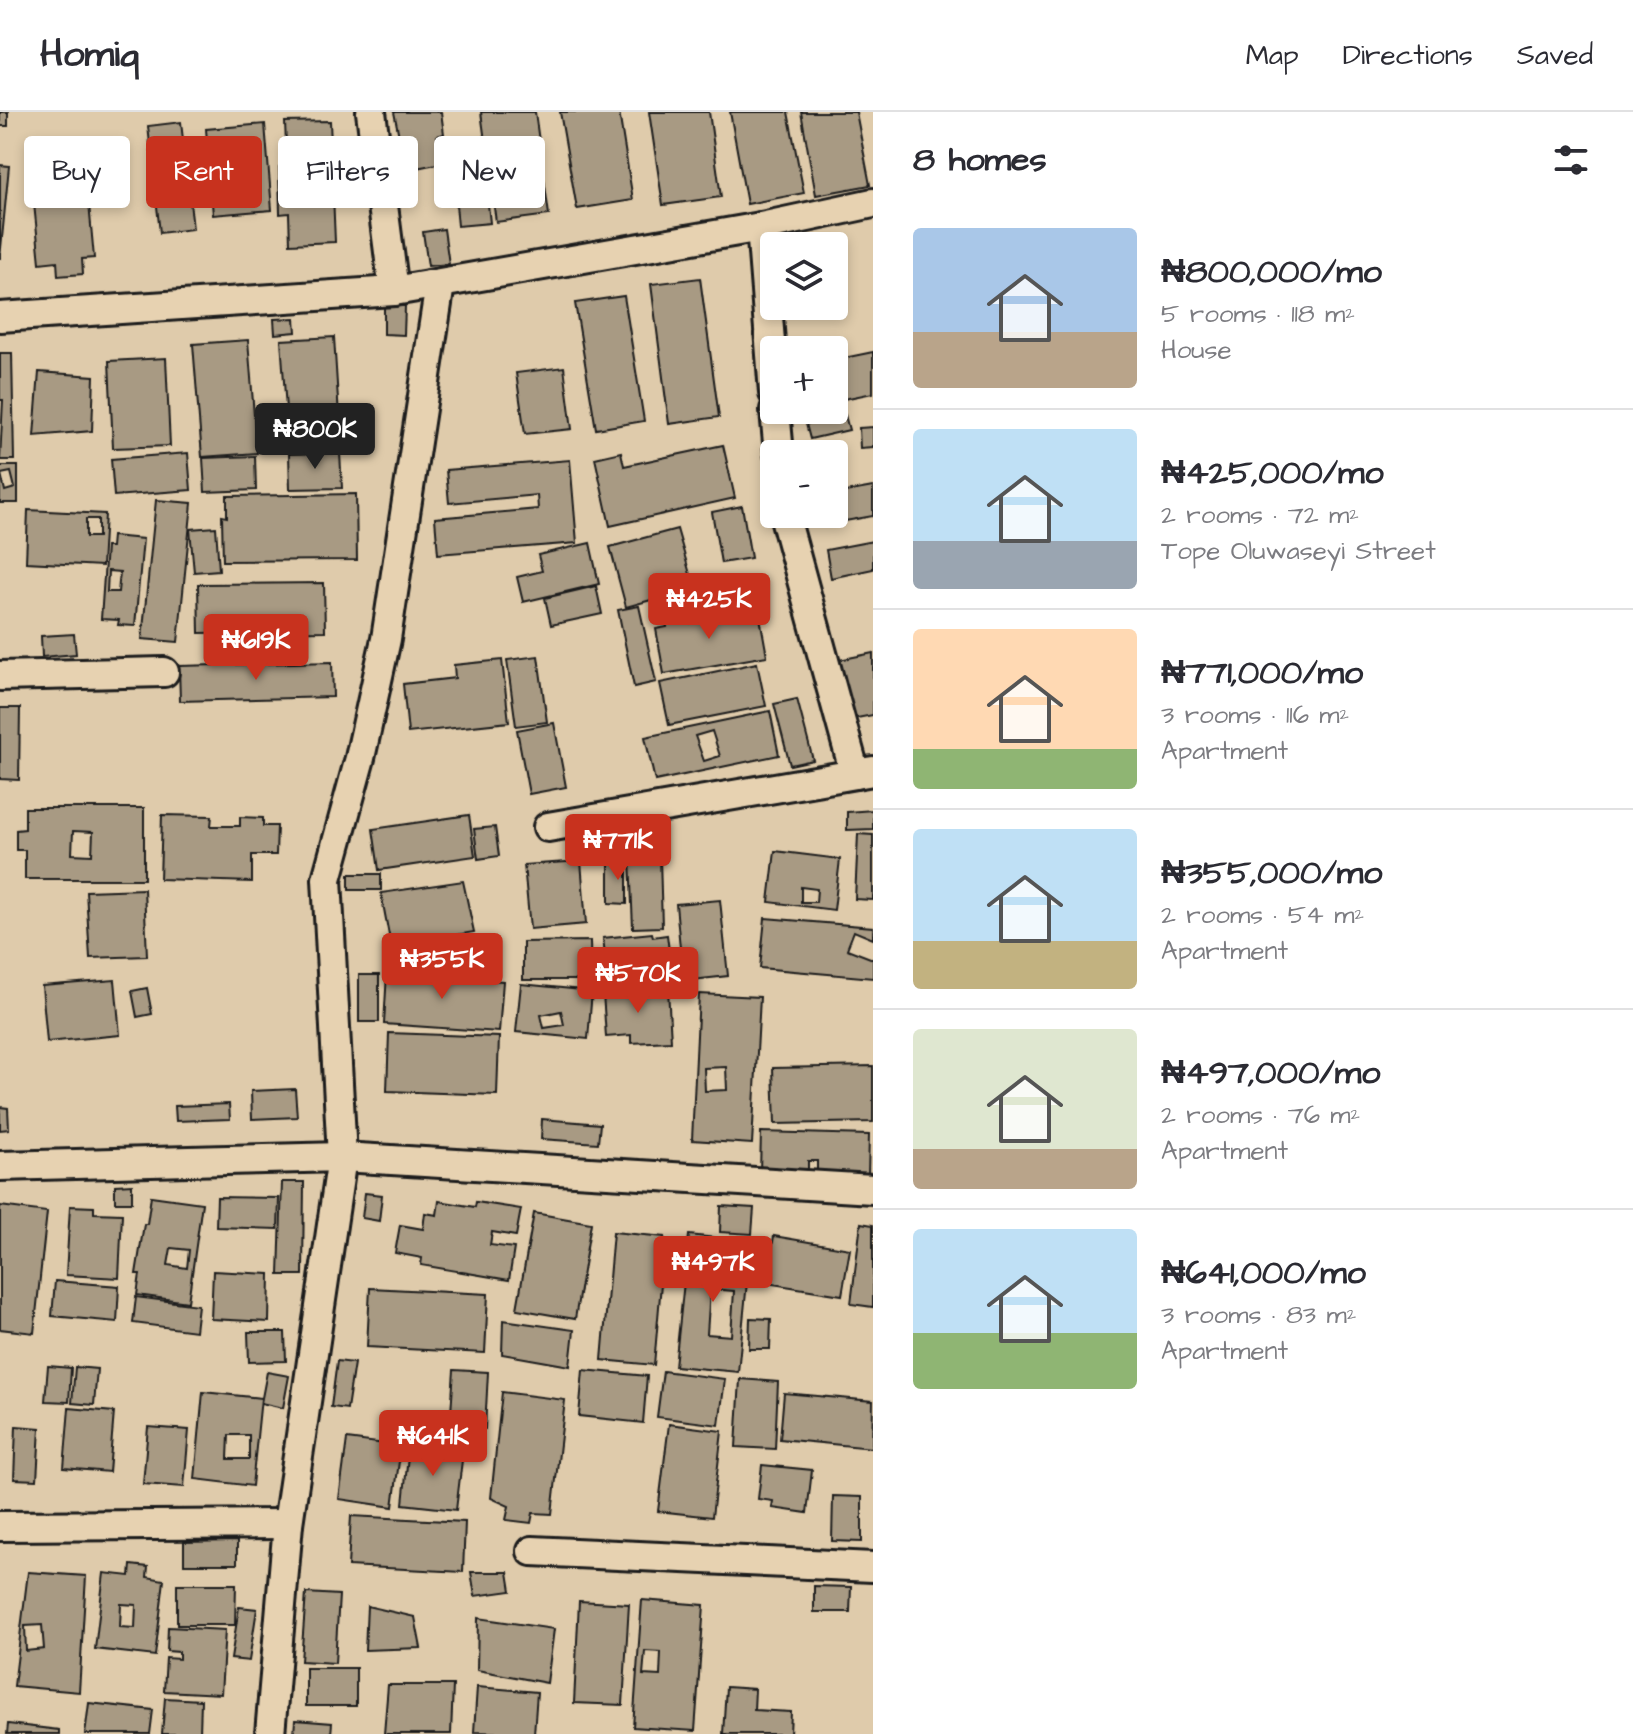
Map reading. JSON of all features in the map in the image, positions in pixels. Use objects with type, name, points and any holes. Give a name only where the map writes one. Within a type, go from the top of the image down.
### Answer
[{"type":"street","points":[[371,112],[394,291]]},
{"type":"street","points":[[0,317],[394,291],[761,227],[873,203]]},
{"type":"street","points":[[761,227],[770,336]]},
{"type":"street","points":[[270,1734],[288,1524],[342,1157],[327,879],[360,758],[386,639],[440,284]]},
{"type":"street","points":[[548,827],[864,772],[788,528]]},
{"type":"street","points":[[0,676],[164,672]]},
{"type":"street","points":[[0,1166],[342,1157],[873,1189]]},
{"type":"street","points":[[0,1526],[288,1524]]},
{"type":"street","points":[[532,1551],[873,1567]]},
{"type":"building","points":[[0,112],[8,112],[8,126],[0,126]]},
{"type":"building","points":[[394,112],[441,112],[444,134],[434,136],[434,165],[418,168],[418,136],[399,136]]},
{"type":"building","points":[[481,112],[535,112],[538,136],[484,136]]},
{"type":"building","points":[[560,112],[619,112],[633,200],[577,209]]},
{"type":"building","points":[[649,112],[709,112],[721,197],[663,205]]},
{"type":"building","points":[[730,112],[788,112],[804,193],[747,204]]},
{"type":"building","points":[[801,112],[856,112],[870,185],[816,195]]},
{"type":"building","points":[[330,121],[331,136],[286,136],[285,122]]},
{"type":"building","points":[[181,122],[183,136],[149,136],[148,126]]},
{"type":"building","points":[[265,124],[272,210],[213,215],[212,208],[262,208],[262,136],[207,136],[206,129]]},
{"type":"building","points":[[0,165],[9,166],[0,259]]},
{"type":"building","points":[[545,186],[549,215],[496,222],[494,208],[545,208]]},
{"type":"building","points":[[34,208],[89,208],[94,258],[82,259],[83,274],[58,276],[57,261],[40,263]]},
{"type":"building","points":[[157,208],[191,208],[193,229],[160,233]]},
{"type":"building","points":[[280,208],[334,208],[335,242],[290,244],[289,213],[280,214]]},
{"type":"building","points":[[456,208],[488,208],[490,223],[458,226]]},
{"type":"building","points":[[444,229],[449,264],[428,266],[423,232]]},
{"type":"building","points":[[700,278],[719,417],[669,424],[651,284]]},
{"type":"building","points":[[624,296],[644,421],[596,429],[575,303]]},
{"type":"building","points":[[384,306],[405,306],[404,335],[384,334]]},
{"type":"building","points":[[295,318],[296,332],[275,334],[274,319]]},
{"type":"building","points":[[334,337],[341,448],[289,451],[281,340]]},
{"type":"building","points":[[248,340],[257,453],[202,457],[193,344]]},
{"type":"building","points":[[873,352],[873,393],[848,398],[848,357]]},
{"type":"building","points":[[0,353],[12,353],[14,460],[0,460],[3,400],[0,400]]},
{"type":"building","points":[[166,358],[170,446],[113,448],[109,361]]},
{"type":"building","points":[[564,367],[572,429],[525,434],[516,373]]},
{"type":"building","points":[[39,372],[94,376],[92,431],[34,436]]},
{"type":"building","points":[[806,424],[847,424],[849,430],[810,439]]},
{"type":"building","points":[[873,427],[873,447],[860,448],[859,428]]},
{"type":"building","points":[[723,445],[735,498],[610,526],[595,458],[621,452],[624,466]]},
{"type":"building","points":[[188,453],[191,490],[114,496],[111,459]]},
{"type":"building","points":[[340,453],[342,488],[290,489],[289,454]]},
{"type":"building","points":[[255,456],[256,490],[205,492],[203,458]]},
{"type":"building","points":[[570,460],[577,543],[438,554],[435,518],[538,509],[537,495],[449,503],[446,470]]},
{"type":"building","points":[[0,466],[18,466],[18,503],[0,503]],"holes":[[[11,472],[15,488],[5,491],[1,474]]]},
{"type":"building","points":[[873,487],[873,516],[848,520],[848,491]]},
{"type":"building","points":[[356,494],[357,560],[223,561],[222,516],[227,517],[227,496]]},
{"type":"building","points":[[156,500],[192,503],[178,642],[142,639]]},
{"type":"building","points":[[742,506],[751,558],[721,563],[712,512]]},
{"type":"building","points":[[28,510],[105,514],[102,566],[26,562]],"holes":[[[86,519],[98,519],[98,537],[86,537]]]},
{"type":"building","points":[[216,527],[219,570],[194,572],[190,529]]},
{"type":"building","points":[[677,529],[694,588],[626,607],[610,547]]},
{"type":"building","points":[[112,536],[143,539],[135,626],[118,625],[119,620],[101,619],[106,547],[111,547]],"holes":[[[108,571],[120,572],[118,592],[107,592]]]},
{"type":"building","points":[[873,541],[873,569],[831,578],[826,550]]},
{"type":"building","points":[[590,543],[599,584],[523,602],[517,577],[542,571],[538,555]]},
{"type":"building","points":[[752,581],[757,608],[697,620],[692,593]]},
{"type":"building","points":[[324,583],[325,631],[199,633],[198,584]]},
{"type":"building","points":[[596,586],[602,614],[551,625],[545,598]]},
{"type":"building","points":[[639,606],[656,682],[634,687],[618,610]]},
{"type":"building","points":[[687,606],[691,623],[759,612],[767,656],[664,674],[656,629],[667,627],[665,610]]},
{"type":"building","points":[[74,634],[76,654],[42,657],[41,636]]},
{"type":"building","points":[[873,653],[873,715],[841,721],[829,662]]},
{"type":"building","points":[[538,656],[547,722],[516,726],[507,660]]},
{"type":"building","points":[[502,660],[509,722],[408,733],[403,684],[455,678],[454,665]]},
{"type":"building","points":[[332,662],[333,697],[180,701],[179,666]]},
{"type":"building","points":[[757,663],[766,706],[669,725],[660,683]]},
{"type":"building","points":[[797,699],[813,760],[790,765],[774,704]]},
{"type":"building","points":[[0,708],[20,708],[19,780],[0,779]]},
{"type":"building","points":[[770,711],[779,755],[655,781],[645,737]],"holes":[[[712,731],[720,756],[704,761],[695,736]]]},
{"type":"building","points":[[554,723],[566,787],[529,794],[517,730]]},
{"type":"building","points":[[25,808],[144,808],[144,879],[25,879],[25,850],[16,850],[16,830],[25,829]],"holes":[[[73,831],[93,832],[92,855],[72,854]]]},
{"type":"building","points":[[873,810],[873,829],[847,830],[847,812]]},
{"type":"building","points":[[162,815],[212,816],[211,826],[240,826],[240,817],[263,818],[263,826],[277,826],[276,855],[252,855],[252,882],[160,879]]},
{"type":"building","points":[[469,815],[475,856],[379,870],[373,829]]},
{"type":"building","points":[[649,825],[653,847],[614,855],[609,833]]},
{"type":"building","points":[[495,827],[499,856],[478,859],[474,829]]},
{"type":"building","points":[[858,834],[873,835],[873,900],[855,899]]},
{"type":"building","points":[[775,851],[840,859],[834,910],[769,902]],"holes":[[[801,887],[817,889],[816,902],[801,902]]]},
{"type":"building","points":[[660,857],[662,927],[633,928],[630,858]]},
{"type":"building","points":[[609,860],[627,860],[627,904],[609,903]]},
{"type":"building","points":[[581,861],[586,924],[530,929],[524,865]]},
{"type":"building","points":[[349,874],[381,874],[381,890],[349,890]]},
{"type":"building","points":[[463,881],[474,932],[391,946],[381,893]]},
{"type":"building","points":[[144,889],[147,956],[90,958],[86,891]]},
{"type":"building","points":[[720,900],[728,976],[683,981],[676,904]]},
{"type":"building","points":[[765,918],[873,927],[873,939],[854,931],[847,949],[873,959],[873,978],[760,968]]},
{"type":"building","points":[[652,933],[653,937],[667,935],[669,951],[662,952],[664,971],[671,971],[673,981],[621,987],[620,976],[608,978],[603,938]]},
{"type":"building","points":[[590,941],[591,980],[523,980],[523,942]]},
{"type":"building","points":[[401,961],[424,962],[423,975],[503,981],[499,1032],[384,1024],[387,973],[400,974]]},
{"type":"building","points":[[359,975],[379,975],[379,1022],[359,1022]]},
{"type":"building","points":[[115,980],[120,1035],[47,1042],[42,986]]},
{"type":"building","points":[[521,984],[592,991],[588,1039],[516,1032]],"holes":[[[561,1011],[564,1025],[544,1028],[541,1015]]]},
{"type":"building","points":[[147,988],[152,1014],[137,1017],[132,991]]},
{"type":"building","points":[[668,989],[671,1041],[631,1043],[631,1035],[606,1037],[603,993]]},
{"type":"building","points":[[699,994],[760,997],[752,1144],[692,1140]],"holes":[[[726,1067],[727,1090],[705,1091],[704,1068]]]},
{"type":"building","points":[[389,1033],[499,1037],[497,1095],[387,1091]]},
{"type":"building","points":[[873,1066],[873,1122],[775,1124],[773,1068]]},
{"type":"building","points":[[295,1089],[297,1117],[252,1119],[251,1091]]},
{"type":"building","points":[[229,1104],[230,1119],[176,1121],[175,1106]]},
{"type":"building","points":[[0,1107],[8,1108],[9,1129],[0,1130]]},
{"type":"building","points":[[542,1119],[600,1124],[598,1143],[541,1139]]},
{"type":"building","points":[[761,1132],[869,1135],[868,1176],[817,1175],[817,1161],[808,1161],[808,1174],[760,1173]]},
{"type":"building","points":[[282,1182],[304,1182],[303,1275],[279,1275]]},
{"type":"building","points":[[132,1184],[132,1202],[115,1202],[115,1185]]},
{"type":"building","points":[[365,1193],[382,1195],[379,1221],[362,1218]]},
{"type":"building","points":[[151,1196],[202,1203],[188,1302],[137,1295],[140,1274],[136,1274],[144,1224],[147,1224]],"holes":[[[171,1248],[189,1250],[187,1268],[168,1265]]]},
{"type":"building","points":[[217,1197],[279,1198],[278,1229],[216,1227]]},
{"type":"building","points":[[439,1201],[475,1207],[476,1202],[521,1209],[516,1236],[492,1232],[490,1245],[514,1248],[509,1280],[421,1265],[422,1258],[395,1253],[400,1225],[423,1229],[425,1213],[437,1215]]},
{"type":"building","points":[[0,1206],[47,1212],[34,1333],[0,1329]]},
{"type":"building","points":[[70,1206],[94,1207],[94,1213],[122,1214],[119,1278],[66,1275]]},
{"type":"building","points":[[721,1206],[754,1208],[752,1234],[720,1232]]},
{"type":"building","points":[[534,1213],[591,1223],[575,1319],[517,1309]]},
{"type":"building","points":[[861,1223],[873,1225],[873,1307],[851,1304]]},
{"type":"building","points":[[613,1232],[665,1237],[654,1365],[602,1360]]},
{"type":"building","points":[[689,1235],[751,1242],[738,1372],[675,1366]],"holes":[[[710,1289],[734,1291],[731,1336],[707,1334]]]},
{"type":"building","points":[[774,1236],[850,1249],[842,1295],[766,1283]]},
{"type":"building","points":[[213,1271],[270,1274],[269,1322],[211,1319]]},
{"type":"building","points":[[55,1281],[119,1286],[117,1322],[52,1316]]},
{"type":"building","points":[[370,1288],[488,1294],[485,1353],[367,1347]]},
{"type":"building","points":[[136,1297],[198,1305],[195,1331],[133,1323]]},
{"type":"building","points":[[750,1318],[771,1319],[770,1349],[749,1349]]},
{"type":"building","points":[[503,1320],[574,1330],[570,1366],[502,1354]]},
{"type":"building","points":[[248,1332],[285,1332],[286,1361],[249,1362]]},
{"type":"building","points":[[337,1361],[354,1363],[347,1409],[331,1407]]},
{"type":"building","points":[[48,1366],[71,1368],[69,1402],[45,1401]]},
{"type":"building","points":[[75,1367],[97,1369],[94,1405],[72,1403]]},
{"type":"building","points":[[454,1370],[488,1372],[485,1429],[450,1427]]},
{"type":"building","points":[[583,1370],[647,1376],[643,1423],[579,1416]]},
{"type":"building","points":[[663,1371],[725,1379],[719,1425],[657,1417]]},
{"type":"building","points":[[267,1372],[289,1376],[283,1408],[261,1403]]},
{"type":"building","points":[[740,1379],[778,1382],[775,1449],[736,1447]]},
{"type":"building","points":[[203,1392],[261,1398],[252,1486],[195,1479]],"holes":[[[229,1435],[249,1435],[249,1459],[228,1459]]]},
{"type":"building","points":[[502,1392],[565,1400],[552,1514],[533,1513],[531,1523],[506,1520],[509,1506],[491,1498]]},
{"type":"building","points":[[784,1393],[873,1401],[872,1448],[780,1439]]},
{"type":"building","points":[[69,1408],[114,1412],[109,1472],[64,1468]]},
{"type":"building","points":[[669,1424],[722,1431],[712,1517],[658,1511]]},
{"type":"building","points":[[16,1426],[40,1428],[37,1480],[14,1479]]},
{"type":"building","points":[[148,1427],[189,1430],[184,1487],[143,1484]]},
{"type":"building","points":[[347,1439],[401,1446],[393,1507],[339,1499]]},
{"type":"building","points":[[409,1446],[463,1452],[456,1510],[403,1504]]},
{"type":"building","points":[[762,1465],[812,1470],[807,1513],[772,1508],[773,1501],[758,1499]]},
{"type":"building","points":[[833,1496],[862,1497],[862,1542],[832,1541]]},
{"type":"building","points":[[351,1516],[465,1522],[463,1572],[348,1566]]},
{"type":"building","points":[[237,1541],[237,1564],[184,1564],[184,1542]]},
{"type":"building","points":[[131,1565],[148,1567],[147,1577],[164,1580],[155,1656],[95,1649],[104,1573],[130,1576]],"holes":[[[121,1604],[136,1605],[135,1628],[120,1627]]]},
{"type":"building","points":[[28,1572],[86,1576],[79,1692],[14,1686]],"holes":[[[42,1625],[44,1649],[26,1651],[25,1626]]]},
{"type":"building","points":[[471,1572],[508,1572],[511,1591],[475,1596]]},
{"type":"building","points":[[177,1584],[236,1584],[235,1625],[177,1625]]},
{"type":"building","points":[[814,1586],[851,1587],[850,1612],[814,1612]]},
{"type":"building","points":[[306,1593],[339,1595],[335,1663],[301,1661]]},
{"type":"building","points":[[642,1600],[704,1605],[695,1731],[633,1727]],"holes":[[[645,1651],[661,1652],[660,1676],[643,1675]]]},
{"type":"building","points":[[579,1601],[629,1604],[623,1705],[574,1703]]},
{"type":"building","points":[[367,1606],[415,1617],[421,1648],[365,1650]]},
{"type":"building","points":[[239,1607],[257,1609],[249,1661],[231,1659]]},
{"type":"building","points":[[478,1618],[554,1629],[547,1683],[477,1670]]},
{"type":"building","points":[[168,1627],[225,1630],[221,1694],[164,1691],[166,1658],[179,1659],[179,1652],[167,1651]]},
{"type":"building","points":[[306,1668],[356,1668],[356,1706],[306,1706]]},
{"type":"building","points":[[388,1685],[453,1685],[451,1734],[384,1734]]},
{"type":"building","points":[[477,1687],[537,1692],[534,1734],[474,1732]]},
{"type":"building","points":[[726,1687],[755,1689],[754,1710],[791,1712],[790,1734],[723,1734]]},
{"type":"building","points":[[165,1698],[201,1700],[200,1734],[162,1734]]},
{"type":"building","points":[[89,1703],[153,1710],[150,1734],[85,1734]]},
{"type":"building","points":[[295,1720],[332,1723],[331,1734],[294,1734]]},
{"type":"building","points":[[8,1724],[59,1730],[59,1734],[7,1734]]}]
